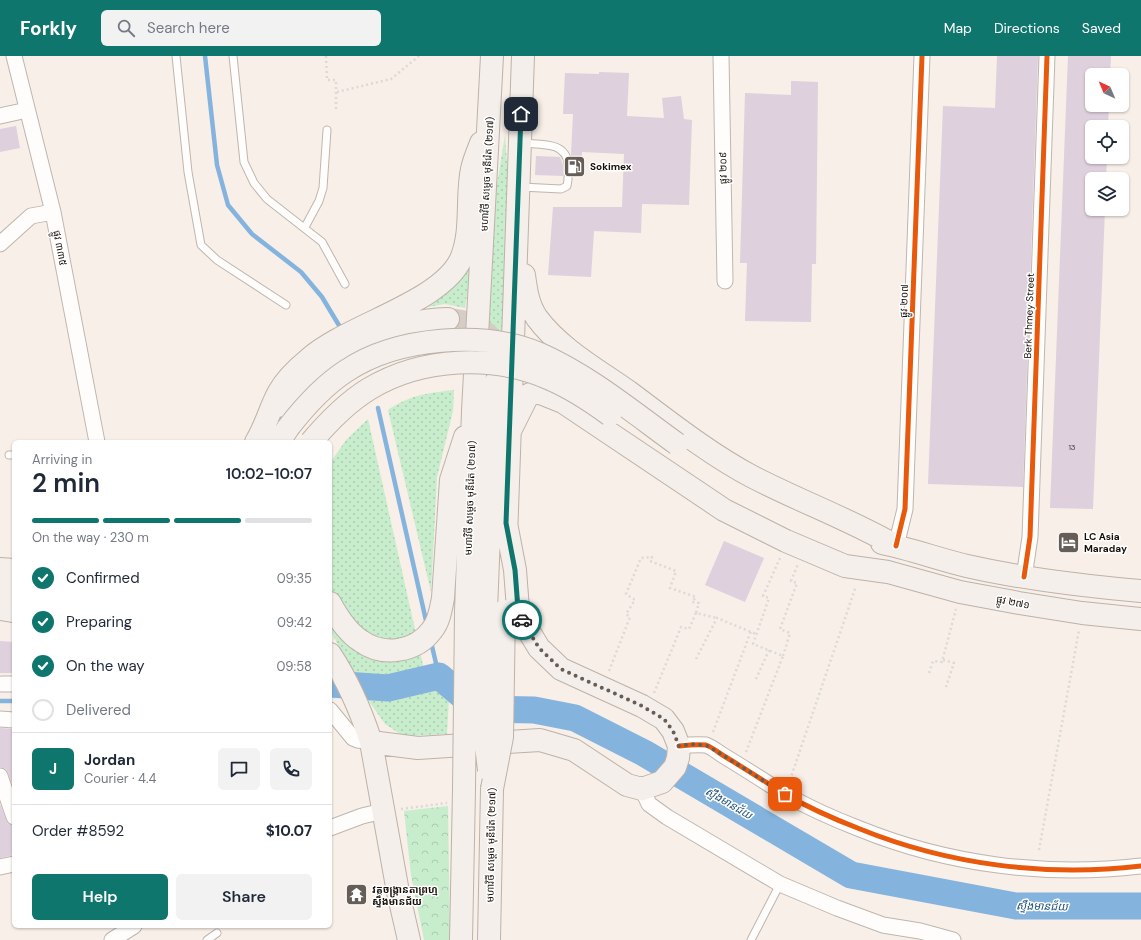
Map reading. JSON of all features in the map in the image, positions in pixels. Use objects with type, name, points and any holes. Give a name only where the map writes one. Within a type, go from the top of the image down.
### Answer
[{"type":"main road","name":"មហាវិថី សម្តេច មុនីរ៉េត (២១៧)","points":[[490,940],[492,789],[485,737],[485,611],[473,410],[490,117],[492,56]]},
{"type":"main road","name":"មហាវិថី សម្តេច មុនីរ៉េត (២១៧)","points":[[461,940],[464,790],[485,611],[506,523],[511,429],[523,56]]},
{"type":"main road","points":[[271,437],[279,392],[295,370],[310,357],[347,334],[426,294],[454,270],[461,258],[466,236],[472,168],[490,117]]},
{"type":"main road","points":[[517,249],[523,269],[526,292],[531,306],[537,318],[561,343],[730,463],[778,489],[861,526],[896,546]]},
{"type":"main road","points":[[271,437],[290,398],[315,374],[338,356],[380,334],[434,319],[448,319]]},
{"type":"main road","points":[[271,437],[315,396],[342,374],[363,361],[383,354],[440,341],[474,340],[521,347],[556,361],[580,376],[736,500],[780,522],[850,552],[888,572]]},
{"type":"main road","points":[[313,440],[343,408],[369,389],[389,378],[426,367],[469,362],[497,364],[518,368],[550,379],[672,450],[744,488],[799,514],[856,538],[896,546],[966,566],[1024,577],[1084,587],[1141,591]]},
{"type":"main road","points":[[485,611],[495,383]]},
{"type":"main road","points":[[511,429],[528,395],[535,392],[551,396],[587,418],[719,507],[798,546],[845,566],[888,572]]},
{"type":"main road","points":[[332,606],[347,627],[360,641],[371,647],[395,650],[409,648],[422,641],[433,629],[440,615],[443,598],[451,480],[473,410]]},
{"type":"main road","points":[[371,742],[418,748],[540,740],[574,750],[627,785],[642,789],[653,787],[670,776],[678,758],[679,747],[673,731],[664,719],[642,706],[561,669],[539,648],[522,620],[518,609],[515,570],[506,523]]},
{"type":"main road","points":[[0,569],[12,570]]},
{"type":"main road","name":"ផ្លូវ ២៧១","points":[[888,572],[960,592],[1082,613],[1141,619]]},
{"type":"main road","points":[[0,591],[12,592]]},
{"type":"main road","points":[[0,609],[12,610]]},
{"type":"main road","points":[[334,661],[364,718],[371,742],[398,892],[409,940]]},
{"type":"street","name":"ផ្លូវ ៣៣៥","points":[[14,56],[53,212],[97,440]]},
{"type":"street","name":"ផ្លូវ ២០៩","points":[[721,56],[725,281]]},
{"type":"street","name":"ផ្លូវ ២០៧","points":[[896,546],[905,509],[922,56]]},
{"type":"street","name":"Berk Thmey Street","points":[[1024,577],[1030,537],[1047,56]]},
{"type":"street","points":[[0,116],[27,110]]},
{"type":"street","points":[[0,244],[31,216],[53,212]]},
{"type":"street","points":[[332,712],[353,738],[371,742]]},
{"type":"street","points":[[0,720],[12,720]]},
{"type":"street","points":[[679,747],[692,744],[708,746],[785,794],[860,829],[905,845],[1008,868],[1041,870],[1119,869],[1141,866]]},
{"type":"street","points":[[0,776],[12,811]]},
{"type":"street","points":[[642,789],[649,804],[667,817],[780,884],[837,908],[884,925],[920,931],[953,940]]},
{"type":"street","points":[[332,827],[362,816],[383,811]]},
{"type":"street","points":[[0,868],[12,865]]},
{"type":"street","points":[[112,940],[131,928]]},
{"type":"lane","points":[[176,56],[188,172],[202,245],[217,260],[286,305]]},
{"type":"lane","points":[[233,56],[244,162],[254,183],[267,199],[305,227],[322,242],[345,284]]},
{"type":"lane","points":[[305,227],[319,202],[324,188],[327,130]]},
{"type":"lane","points":[[519,187],[561,189],[567,186],[569,178],[567,157],[563,150],[556,146],[520,143]]},
{"type":"lane","points":[[751,940],[780,884]]},
{"type":"lane","points":[[207,940],[217,933]]},
{"type":"path","points":[[326,56],[326,80],[336,80],[336,109]]},
{"type":"path","points":[[337,92],[391,79],[419,56]]},
{"type":"path","points":[[783,656],[753,644],[769,598],[763,596],[780,557],[786,560],[798,546]]},
{"type":"path","points":[[740,766],[783,656],[790,633],[780,629],[797,583],[791,581],[798,546]]},
{"type":"path","points":[[609,671],[630,617],[626,614],[635,600],[626,594],[641,558],[652,557],[650,561],[676,571],[670,588],[696,597],[692,602],[699,603],[689,629],[681,627],[654,694]]},
{"type":"path","points":[[785,794],[863,568]]},
{"type":"path","points":[[943,660],[960,592]]},
{"type":"path","points":[[696,612],[717,618],[756,634]]},
{"type":"path","points":[[1039,850],[1082,613]]},
{"type":"path","points":[[696,659],[717,618]]},
{"type":"path","points":[[708,746],[751,631]]},
{"type":"path","points":[[756,679],[769,650]]},
{"type":"path","points":[[929,673],[933,661],[942,662],[943,660],[954,663],[946,687]]},
{"type":"green space","points":[[505,135],[510,205],[506,339],[486,321],[494,203]]},
{"type":"green space","points":[[474,247],[465,308],[445,304],[422,308],[451,288]]},
{"type":"green space","points":[[454,390],[453,411],[437,477],[431,592],[388,410],[412,398],[436,392]]},
{"type":"green space","points":[[368,419],[425,674],[382,681],[357,680],[332,634],[332,460],[346,440]]},
{"type":"green space","points":[[437,688],[449,699],[447,734],[403,736],[385,724],[366,697],[389,699]]},
{"type":"green space","points":[[448,806],[450,940],[424,940],[411,875],[404,811]]},
{"type":"building","points":[[997,56],[1038,56],[1023,487],[928,484],[943,106],[995,108]]},
{"type":"building","points":[[1068,56],[1111,56],[1110,68],[1085,68],[1085,112],[1109,112],[1108,120],[1085,120],[1085,164],[1107,164],[1106,172],[1085,172],[1085,216],[1105,216],[1093,509],[1050,508]]},
{"type":"building","points":[[599,72],[629,73],[627,116],[664,118],[662,98],[681,96],[684,119],[692,120],[689,205],[642,204],[641,233],[594,231],[591,277],[548,275],[553,207],[622,207],[624,154],[582,152],[581,177],[573,177],[571,154],[573,114],[563,114],[565,73],[599,74]]},
{"type":"building","points":[[791,81],[818,82],[816,264],[812,264],[811,322],[745,321],[747,263],[740,263],[745,93],[791,95]]},
{"type":"building","points":[[16,126],[20,148],[0,152],[0,129]]},
{"type":"building","points":[[536,156],[560,157],[563,165],[563,176],[535,175]]},
{"type":"building","points":[[724,541],[764,558],[745,602],[705,585]]},
{"type":"building","points":[[0,641],[12,642],[12,673],[0,673]]},
{"type":"building","points":[[0,728],[12,729],[12,784],[6,769],[0,767]]},
{"type":"building","points":[[0,804],[8,824],[12,825],[12,855],[0,858]]},
{"type":"waterway","points":[[205,56],[217,165],[228,205],[252,234],[301,272],[322,297],[340,327]]},
{"type":"waterway","points":[[378,408],[427,625]]},
{"type":"waterway","points":[[431,642],[439,676]]},
{"type":"waterway","name":"ស្ទឹងមានជ័យ","points":[[332,684],[388,688],[439,676],[478,709],[534,710],[575,718],[644,753],[851,875],[1016,906],[1141,906]]},
{"type":"waterway","name":"ស្ទឹងមានជ័យ","points":[[0,701],[12,701]]},
{"type":"tunnel","points":[[448,319],[477,326],[491,338]]},
{"type":"cycle path","points":[[896,546],[905,509],[922,56]]},
{"type":"cycle path","points":[[1024,577],[1030,537],[1047,56]]},
{"type":"cycle path","points":[[679,746],[706,745],[783,793],[811,808],[860,829],[928,852],[998,865],[1034,869],[1070,870],[1141,866]]},
{"type":"way so far","points":[[522,620],[539,648],[561,669],[642,706],[664,719],[673,731],[679,746],[692,744],[708,746],[785,794]]},
{"type":"place","name":"Sokimex","points":[[575,166]]},
{"type":"place","name":"LC Asia Maraday","points":[[1069,542]]},
{"type":"place","name":"វត្តចង្ក្រានតាព្រហ្ម ស្ទឹងមានជ័យ","points":[[357,895]]},
{"type":"route","points":[[521,114],[511,429],[506,523],[515,570],[518,609],[522,620]]}]
